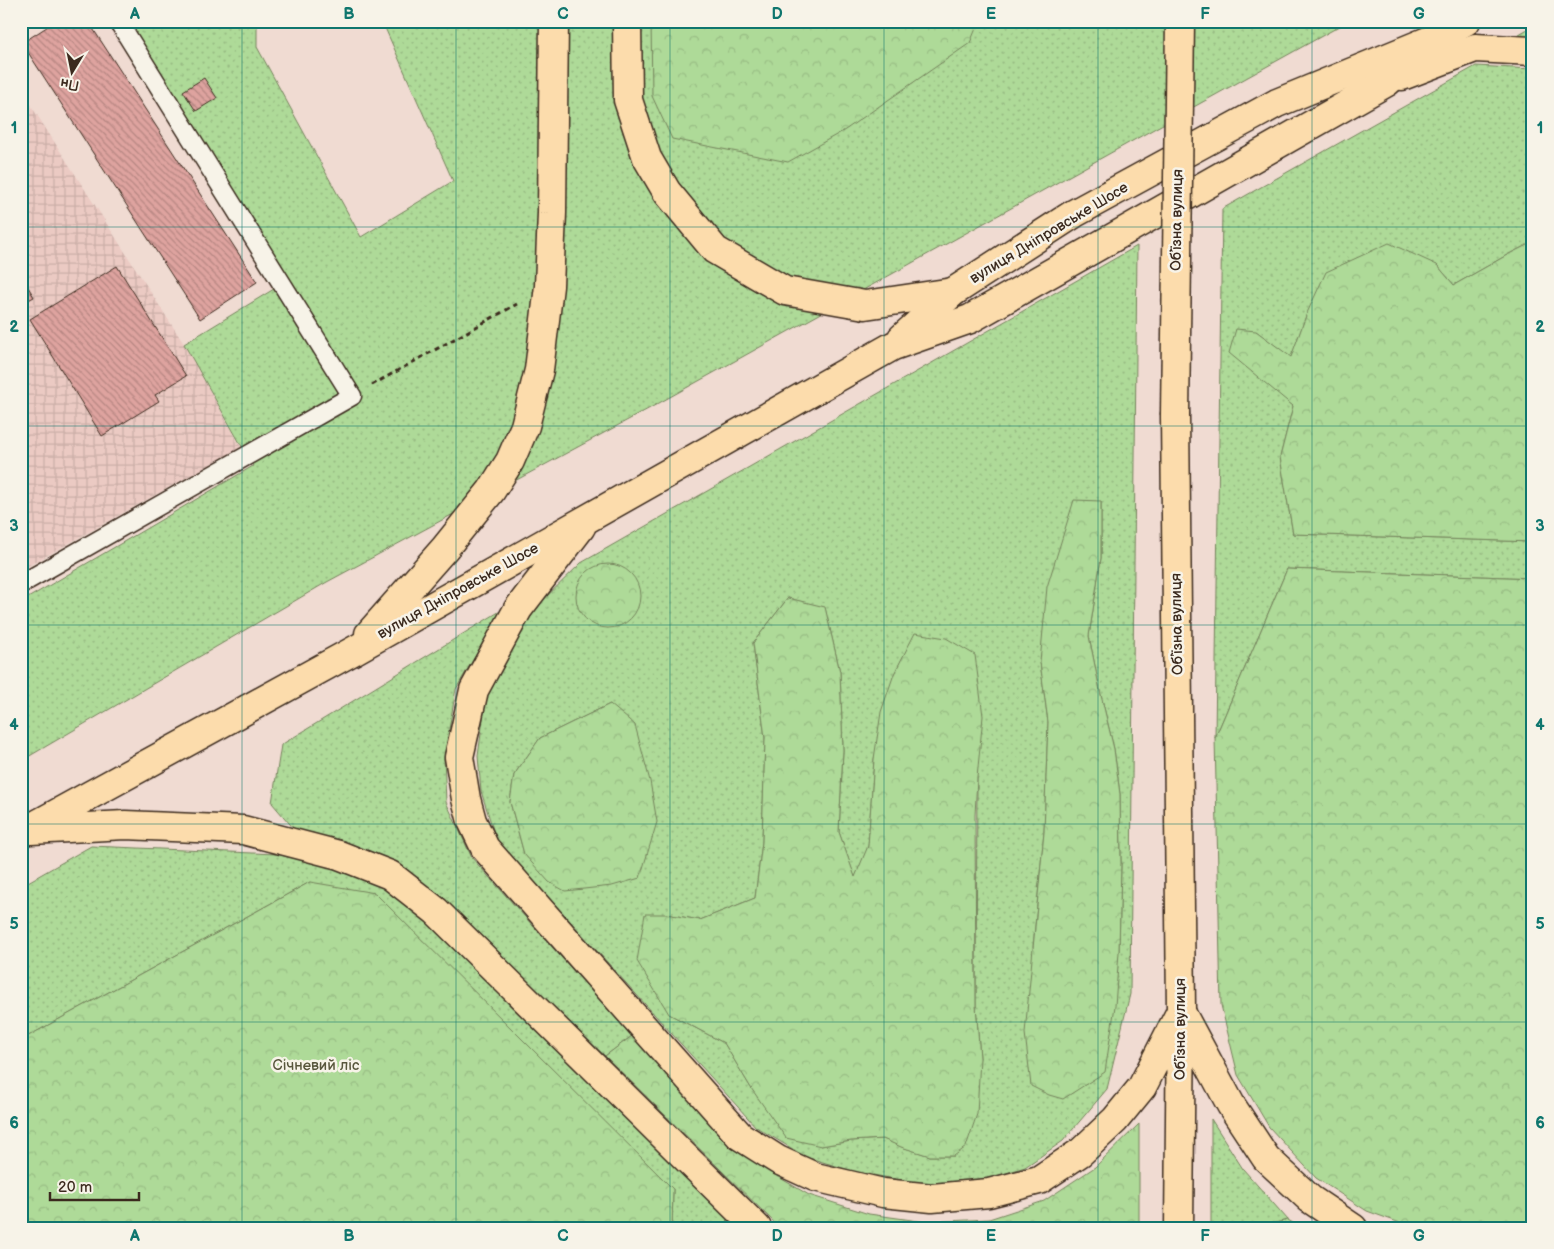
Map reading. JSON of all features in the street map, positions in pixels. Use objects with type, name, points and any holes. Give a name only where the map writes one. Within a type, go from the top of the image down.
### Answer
[{"type":"main road","points":[[355,650],[445,548],[486,498],[510,461],[533,401],[539,370],[549,286],[552,213],[554,21]]},
{"type":"main road","points":[[627,21],[628,100],[647,158],[667,192],[715,250],[785,291],[865,304],[953,292]]},
{"type":"main road","name":"Обʼїзна вулиця","points":[[1178,1228],[1180,1011],[1175,415],[1180,21]]},
{"type":"main road","name":"вулиця Дніпровське Шосе","points":[[893,346],[953,292],[1075,213],[1277,103],[1435,38],[1466,21]]},
{"type":"main road","name":"вулиця Дніпровське Шосе","points":[[23,832],[355,650],[893,346],[970,319],[1387,82],[1435,38]]},
{"type":"main road","points":[[1387,82],[1475,48],[1533,52]]},
{"type":"main road","points":[[588,518],[518,609],[474,690],[460,757],[466,799],[472,821],[485,848],[740,1136],[778,1160],[815,1177],[883,1192],[932,1198],[989,1193],[1039,1180],[1081,1152],[1115,1120],[1142,1087],[1180,1011]]},
{"type":"main road","points":[[23,832],[125,825],[243,830],[339,856],[390,875],[436,911],[757,1228]]},
{"type":"main road","points":[[1180,1011],[1231,1105],[1266,1158],[1310,1199],[1353,1228]]},
{"type":"lane","points":[[21,584],[352,396],[118,21]]},
{"type":"path","points":[[352,396],[549,286]]},
{"type":"shaded area","points":[[21,90],[184,344],[241,447],[21,570]]},
{"type":"green space","points":[[125,21],[257,21],[257,47],[361,237],[453,181],[382,21],[1349,21],[641,413],[327,582],[21,761],[21,602],[253,466],[184,344],[287,281]]},
{"type":"green space","points":[[651,21],[979,21],[970,43],[845,130],[788,162],[672,139],[652,96]]},
{"type":"green space","points":[[1533,26],[1533,39],[1512,38]]},
{"type":"green space","points":[[1476,66],[1533,69],[1533,242],[1454,285],[1437,265],[1307,313],[1291,358],[1256,331],[1270,385],[1293,406],[1280,457],[1293,534],[1533,542],[1533,578],[1287,569],[1215,738],[1222,209]]},
{"type":"green space","points":[[1533,242],[1533,542],[1293,534],[1280,457],[1293,406],[1229,353],[1236,329],[1256,331],[1291,357],[1307,313],[1326,272],[1389,243],[1437,265],[1454,285]]},
{"type":"green space","points":[[1137,246],[1130,994],[1107,1089],[1063,1141],[1025,1167],[975,1183],[918,1183],[856,1172],[806,1157],[756,1127],[496,839],[481,791],[478,756],[486,697],[509,649],[541,602],[581,563]],"holes":[[[1101,501],[1101,558],[1089,636],[1114,749],[1120,794],[1119,952],[1033,947],[1044,832],[1048,722],[1040,662]],[[788,598],[825,608],[840,672],[843,750],[839,832],[855,878],[868,847],[874,759],[894,674],[916,633],[977,778],[976,1005],[980,1058],[954,1156],[930,1156],[883,1139],[851,1141],[821,1146],[751,1088],[724,1043],[669,1014],[666,914],[700,920],[755,898],[762,842],[765,738],[753,643]],[[610,704],[524,854],[510,802],[514,775],[540,738]]]},
{"type":"green space","points":[[1074,500],[1101,501],[1101,558],[1089,636],[1114,749],[1120,794],[1121,863],[1119,952],[1115,1006],[1105,1072],[1063,1099],[1049,1095],[1031,1086],[1025,1033],[1044,832],[1048,722],[1040,662],[1047,587]]},
{"type":"green space","points":[[608,564],[620,566],[631,573],[638,584],[640,596],[638,608],[631,619],[620,626],[608,628],[596,626],[585,619],[578,608],[576,596],[578,584],[585,573],[596,566]]},
{"type":"green space","points":[[1287,569],[1533,578],[1533,1228],[1414,1228],[1367,1211],[1316,1178],[1269,1127],[1238,1075],[1221,1005],[1215,738]]},
{"type":"green space","points":[[788,598],[825,607],[840,672],[843,750],[839,832],[855,877],[868,846],[874,759],[881,712],[894,674],[915,633],[946,638],[975,655],[983,716],[975,815],[976,1005],[980,1058],[977,1114],[966,1147],[954,1156],[930,1156],[883,1139],[851,1141],[821,1146],[786,1138],[751,1088],[724,1043],[669,1014],[637,961],[645,914],[666,914],[700,920],[755,898],[762,842],[765,738],[753,643]]},
{"type":"green space","points":[[502,610],[456,689],[444,758],[446,802],[472,858],[632,1036],[605,1056],[446,904],[295,830],[272,803],[281,745]]},
{"type":"green space","points":[[610,704],[635,725],[650,781],[657,822],[640,878],[612,886],[565,891],[549,882],[524,854],[510,802],[514,775],[540,738]]},
{"type":"green space","points":[[91,846],[276,854],[341,869],[383,885],[427,920],[736,1228],[672,1228],[673,1189],[310,882],[21,1040],[21,886]]},
{"type":"green space","name":"Січневий ліс","points":[[310,882],[375,893],[673,1189],[672,1228],[21,1228],[21,1040]]},
{"type":"green space","points":[[632,1036],[729,1144],[809,1195],[869,1214],[926,1222],[989,1219],[1044,1201],[1095,1167],[1139,1124],[1139,1228],[780,1228],[605,1056]]},
{"type":"green space","points":[[1211,1119],[1243,1169],[1288,1220],[1254,1228],[1211,1228]]},
{"type":"green space","points":[[1288,1220],[1301,1228],[1254,1228]]},
{"type":"building","points":[[56,21],[88,21],[257,282],[200,319],[22,43]]},
{"type":"building","points":[[204,78],[217,98],[196,111],[183,91]]},
{"type":"building","points":[[117,266],[186,376],[155,395],[159,401],[102,436],[30,319]]},
{"type":"building","points":[[21,275],[34,297],[21,304]]}]
